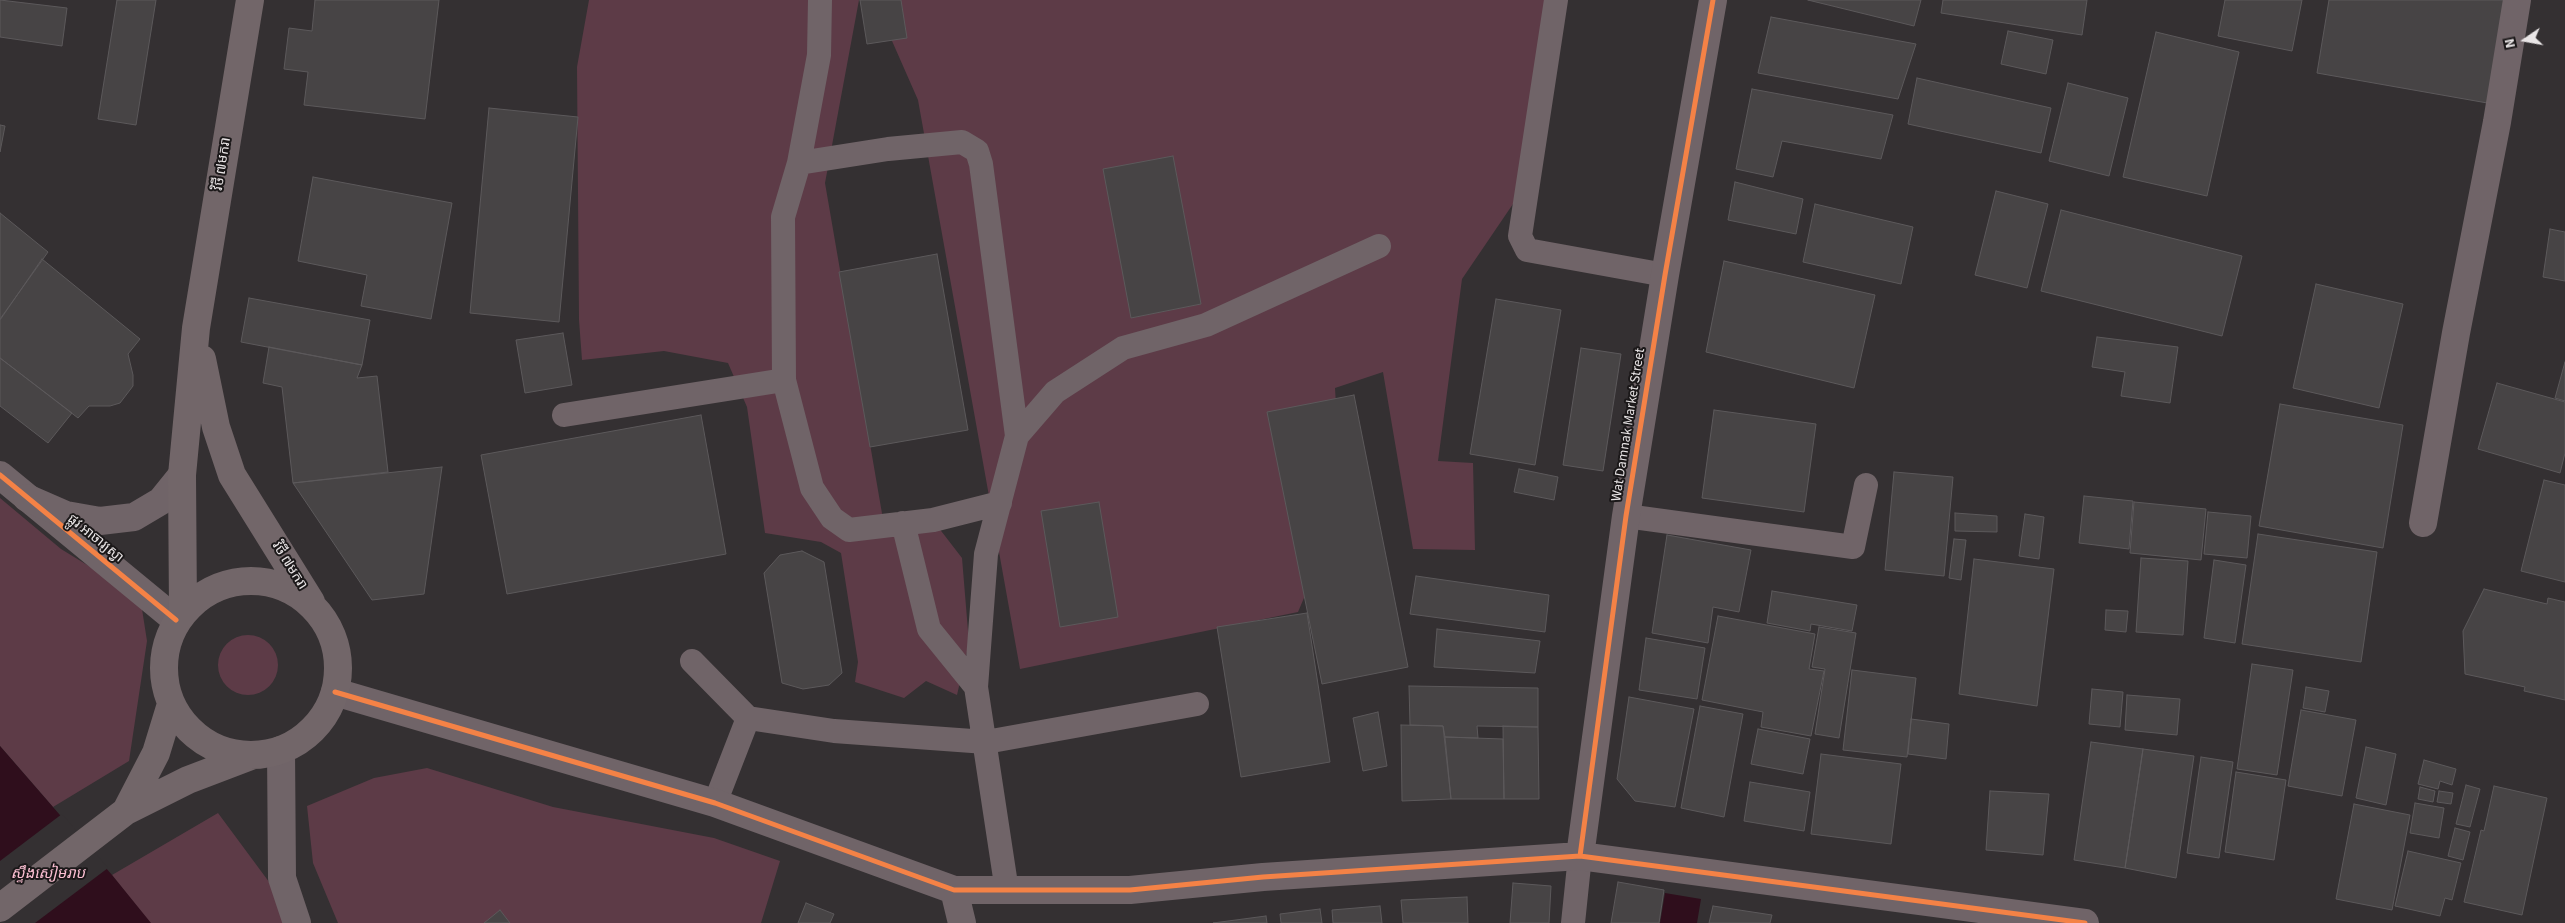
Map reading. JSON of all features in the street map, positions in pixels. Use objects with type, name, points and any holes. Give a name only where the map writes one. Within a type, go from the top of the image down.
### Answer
[{"type":"main road","name":"វិថី ៧មករា","points":[[180,615],[182,476],[196,328],[250,0]]},
{"type":"main road","name":"វិថី ៧មករា","points":[[196,328],[216,427],[232,475],[315,608]]},
{"type":"main road","points":[[0,908],[126,811],[188,780],[252,756],[281,750],[299,741],[315,728],[328,711],[335,692],[338,662],[332,633],[315,608],[292,590],[264,580],[234,581],[218,586],[206,592],[180,615],[165,649],[163,677],[171,704],[191,732],[219,750],[252,756]]},
{"type":"main road","points":[[126,811],[156,753],[171,704]]},
{"type":"street","name":"Wat Damnak Market Street","points":[[1580,856],[1626,516],[1665,275],[1713,0]]},
{"type":"street","points":[[2423,523],[2456,333],[2498,122],[2517,0]]},
{"type":"street","name":"ផ្លូវ អាចារ្យស្វា","points":[[0,475],[27,498],[180,615]]},
{"type":"street","points":[[27,498],[66,515],[100,521],[134,517],[161,501],[182,476]]},
{"type":"street","points":[[335,692],[716,803],[954,890],[1130,890],[1262,877],[1580,856],[2085,923]]},
{"type":"street","points":[[281,750],[282,878],[297,923]]},
{"type":"street","points":[[954,890],[962,923]]},
{"type":"lane","points":[[820,0],[819,55],[799,163],[782,218],[784,380],[812,488],[832,518],[849,530],[933,520],[1000,503]]},
{"type":"lane","points":[[1556,0],[1520,236],[1527,250],[1665,275]]},
{"type":"lane","points":[[799,163],[888,149],[962,142],[977,151],[982,164],[1017,436],[986,554],[976,687],[986,742],[1007,891]]},
{"type":"lane","points":[[1017,436],[1055,392],[1123,348],[1206,325],[1379,246]]},
{"type":"lane","points":[[564,415],[784,380]]},
{"type":"lane","points":[[1626,516],[1853,547],[1866,485]]},
{"type":"lane","points":[[903,523],[929,629],[976,687]]},
{"type":"lane","points":[[692,662],[748,718],[834,731],[986,742],[1197,704]]},
{"type":"lane","points":[[716,803],[748,718]]},
{"type":"lane","points":[[1573,923],[1580,856]]},
{"type":"shaded area","points":[[589,0],[859,0],[825,183],[884,525],[935,523],[962,558],[969,643],[957,695],[926,681],[904,698],[855,682],[858,662],[841,553],[821,542],[765,533],[747,407],[728,363],[664,351],[582,360],[579,320],[577,67]]},
{"type":"shaded area","points":[[874,0],[1554,0],[1515,201],[1462,279],[1438,461],[1473,463],[1475,550],[1413,549],[1383,372],[1335,388],[1342,508],[1298,612],[1020,669],[918,100]]},
{"type":"shaded area","points":[[0,498],[61,549],[115,582],[142,609],[147,641],[129,761],[53,807],[0,746]]},
{"type":"shaded area","points":[[248,635],[265,640],[273,648],[278,665],[273,682],[265,690],[248,695],[231,690],[223,682],[218,665],[223,648],[231,640]]},
{"type":"shaded area","points":[[427,768],[553,807],[714,838],[780,861],[761,923],[338,923],[313,863],[307,806],[374,778]]},
{"type":"shaded area","points":[[218,813],[275,890],[292,923],[150,923],[112,875]]},
{"type":"water","name":"ស្ទឹងសៀមរាប","points":[[0,746],[151,923],[10,923],[0,909]]},
{"type":"water","points":[[1665,893],[1701,899],[1697,923],[1660,923]]},
{"type":"pier","points":[[62,814],[108,868],[35,923],[7,923],[0,913],[0,861]]},
{"type":"building","points":[[0,0],[67,8],[62,46],[0,37]]},
{"type":"building","points":[[117,0],[156,0],[136,125],[98,119]]},
{"type":"building","points":[[315,0],[439,0],[425,119],[304,105],[308,72],[284,69],[289,28],[312,31]]},
{"type":"building","points":[[860,0],[901,0],[907,38],[867,44]]},
{"type":"building","points":[[1808,0],[1921,0],[1914,26]]},
{"type":"building","points":[[1943,0],[2087,0],[2082,35],[1941,13]]},
{"type":"building","points":[[2225,0],[2302,0],[2292,51],[2218,36]]},
{"type":"building","points":[[2329,0],[2511,0],[2493,104],[2317,73]]},
{"type":"building","points":[[1771,17],[1916,44],[1898,99],[1758,73]]},
{"type":"building","points":[[2008,31],[2053,40],[2046,74],[2001,64]]},
{"type":"building","points":[[2156,32],[2239,52],[2207,196],[2123,177]]},
{"type":"building","points":[[1917,78],[2051,108],[2041,153],[1908,124]]},
{"type":"building","points":[[2068,83],[2128,98],[2109,176],[2049,161]]},
{"type":"building","points":[[1752,89],[1893,115],[1881,159],[1782,141],[1773,177],[1736,169]]},
{"type":"building","points":[[489,108],[578,117],[559,322],[470,313]]},
{"type":"building","points":[[0,125],[5,126],[0,152]]},
{"type":"building","points":[[1173,156],[1201,304],[1131,318],[1103,169]]},
{"type":"building","points":[[313,177],[452,203],[431,319],[361,306],[367,275],[298,261]]},
{"type":"building","points":[[1735,182],[1803,199],[1796,234],[1728,220]]},
{"type":"building","points":[[1996,191],[2048,204],[2027,288],[1975,275]]},
{"type":"building","points":[[1815,204],[1913,227],[1901,284],[1803,262]]},
{"type":"building","points":[[2061,210],[2242,256],[2222,336],[2041,291]]},
{"type":"building","points":[[0,213],[48,252],[0,319]]},
{"type":"building","points":[[2550,229],[2565,232],[2565,281],[2543,277]]},
{"type":"building","points":[[937,254],[968,430],[870,447],[839,272]]},
{"type":"building","points":[[42,259],[140,339],[128,354],[133,375],[133,386],[120,403],[110,406],[89,406],[78,418],[0,358],[0,320]]},
{"type":"building","points":[[1724,261],[1875,295],[1854,388],[1706,352]]},
{"type":"building","points":[[2316,284],[2403,304],[2379,408],[2293,388]]},
{"type":"building","points":[[249,298],[370,320],[362,365],[241,342]]},
{"type":"building","points":[[1496,299],[1561,310],[1535,465],[1470,454]]},
{"type":"building","points":[[563,333],[572,385],[525,393],[516,340]]},
{"type":"building","points":[[2097,337],[2178,347],[2170,403],[2121,396],[2125,372],[2092,367]]},
{"type":"building","points":[[269,347],[362,365],[357,378],[377,376],[388,472],[293,483],[282,387],[263,383]]},
{"type":"building","points":[[1581,348],[1621,354],[1603,471],[1563,465]]},
{"type":"building","points":[[0,358],[72,413],[48,443],[0,406]]},
{"type":"building","points":[[2565,362],[2565,401],[2555,398]]},
{"type":"building","points":[[2497,383],[2565,402],[2565,453],[2560,473],[2478,449]]},
{"type":"building","points":[[1354,395],[1408,667],[1322,684],[1267,412]]},
{"type":"building","points":[[2280,404],[2403,425],[2383,548],[2259,526]]},
{"type":"building","points":[[1714,410],[1816,424],[1804,512],[1702,498]]},
{"type":"building","points":[[701,415],[726,554],[507,594],[481,455]]},
{"type":"building","points":[[442,467],[424,594],[372,600],[293,483]]},
{"type":"building","points":[[1519,469],[1558,477],[1554,500],[1514,492]]},
{"type":"building","points":[[1894,472],[1953,477],[1944,576],[1885,570]]},
{"type":"building","points":[[2544,480],[2565,485],[2565,582],[2521,571]]},
{"type":"building","points":[[2084,496],[2133,501],[2129,549],[2079,543]]},
{"type":"building","points":[[1099,502],[1118,617],[1060,627],[1041,511]]},
{"type":"building","points":[[2134,502],[2206,509],[2201,560],[2130,553]]},
{"type":"building","points":[[2208,512],[2251,516],[2247,558],[2204,554]]},
{"type":"building","points":[[1955,513],[1997,516],[1997,532],[1955,531]]},
{"type":"building","points":[[2025,514],[2044,517],[2039,559],[2019,556]]},
{"type":"building","points":[[2258,534],[2377,552],[2361,662],[2242,644]]},
{"type":"building","points":[[1667,535],[1751,550],[1739,612],[1713,607],[1708,643],[1652,633]]},
{"type":"building","points":[[1954,539],[1966,540],[1961,580],[1949,578]]},
{"type":"building","points":[[802,551],[824,562],[842,673],[829,685],[803,689],[782,683],[764,573],[780,555]]},
{"type":"building","points":[[2141,558],[2188,561],[2183,635],[2136,632]]},
{"type":"building","points":[[1974,559],[2054,569],[2037,706],[1959,694]]},
{"type":"building","points":[[2214,560],[2246,565],[2235,643],[2204,638]]},
{"type":"building","points":[[1416,576],[1549,595],[1545,632],[1410,614]]},
{"type":"building","points":[[2484,589],[2547,604],[2548,598],[2565,602],[2565,700],[2524,691],[2525,687],[2465,674],[2463,631]]},
{"type":"building","points":[[1772,591],[1857,605],[1852,631],[1811,624],[1810,631],[1767,623]]},
{"type":"building","points":[[2106,610],[2128,611],[2126,632],[2105,630]]},
{"type":"building","points":[[1307,613],[1330,762],[1241,777],[1217,627]]},
{"type":"building","points":[[1718,616],[1815,634],[1809,669],[1824,671],[1811,736],[1761,727],[1763,712],[1702,700]]},
{"type":"building","points":[[1819,627],[1856,633],[1839,738],[1815,734],[1825,669],[1812,667]]},
{"type":"building","points":[[1437,629],[1540,641],[1535,673],[1434,667]]},
{"type":"building","points":[[1646,638],[1705,648],[1697,699],[1639,690]]},
{"type":"building","points":[[2252,664],[2293,670],[2277,775],[2237,769]]},
{"type":"building","points":[[1852,670],[1916,678],[1907,757],[1843,750]]},
{"type":"building","points":[[1409,686],[1538,688],[1538,727],[1477,726],[1478,738],[1445,737],[1443,726],[1410,725]]},
{"type":"building","points":[[2306,687],[2329,691],[2325,712],[2303,708]]},
{"type":"building","points":[[2092,689],[2123,692],[2120,727],[2089,724]]},
{"type":"building","points":[[2127,695],[2180,699],[2177,735],[2125,730]]},
{"type":"building","points":[[1629,697],[1694,709],[1675,807],[1635,801],[1617,779]]},
{"type":"building","points":[[1700,706],[1743,714],[1724,817],[1681,808]]},
{"type":"building","points":[[2301,710],[2356,720],[2342,796],[2288,786]]},
{"type":"building","points":[[1378,712],[1387,766],[1363,771],[1353,718]]},
{"type":"building","points":[[1911,719],[1949,724],[1946,759],[1908,754]]},
{"type":"building","points":[[1401,725],[1443,726],[1451,799],[1402,801]]},
{"type":"building","points":[[1503,726],[1538,727],[1539,799],[1504,799]]},
{"type":"building","points":[[1758,729],[1810,739],[1803,774],[1751,764]]},
{"type":"building","points":[[1445,737],[1503,739],[1504,799],[1451,799]]},
{"type":"building","points":[[2091,742],[2143,749],[2125,868],[2074,860]]},
{"type":"building","points":[[2366,747],[2396,754],[2386,805],[2356,798]]},
{"type":"building","points":[[2143,749],[2194,756],[2176,878],[2125,868]]},
{"type":"building","points":[[1821,754],[1901,764],[1891,844],[1811,834]]},
{"type":"building","points":[[2201,757],[2233,762],[2219,858],[2187,853]]},
{"type":"building","points":[[2424,760],[2456,769],[2452,785],[2440,781],[2438,789],[2418,784]]},
{"type":"building","points":[[2236,772],[2286,780],[2274,860],[2225,852]]},
{"type":"building","points":[[1750,782],[1810,792],[1804,831],[1744,821]]},
{"type":"building","points":[[2466,785],[2480,789],[2470,827],[2456,824]]},
{"type":"building","points":[[2494,786],[2547,798],[2522,915],[2464,902],[2481,830],[2484,831]]},
{"type":"building","points":[[2420,787],[2435,791],[2433,802],[2418,799]]},
{"type":"building","points":[[1990,791],[2049,794],[2043,855],[1986,850]]},
{"type":"building","points":[[2439,791],[2453,793],[2451,804],[2437,802]]},
{"type":"building","points":[[2415,803],[2444,808],[2439,838],[2410,833]]},
{"type":"building","points":[[2354,804],[2410,815],[2392,910],[2336,899]]},
{"type":"building","points":[[2455,828],[2470,832],[2463,860],[2448,856]]},
{"type":"building","points":[[2408,851],[2461,863],[2452,900],[2445,898],[2440,916],[2395,906]]},
{"type":"building","points":[[1618,882],[1664,890],[1659,923],[1611,923]]},
{"type":"building","points":[[1513,883],[1551,886],[1549,923],[1510,923]]},
{"type":"building","points":[[1467,897],[1468,923],[1403,923],[1401,900]]},
{"type":"building","points":[[806,903],[834,914],[830,923],[798,923]]},
{"type":"building","points":[[1380,906],[1382,923],[1333,923],[1332,910]]},
{"type":"building","points":[[1713,906],[1772,915],[1770,923],[1709,923]]},
{"type":"building","points":[[1320,909],[1322,923],[1281,923],[1280,914]]},
{"type":"building","points":[[500,910],[510,923],[484,923]]},
{"type":"building","points":[[1266,916],[1267,923],[1213,923]]},
{"type":"cycle path","points":[[1580,856],[1626,516],[1665,275],[1713,0]]},
{"type":"cycle path","points":[[0,475],[176,620]]},
{"type":"cycle path","points":[[335,692],[715,803],[954,890],[1130,890],[1263,877],[1580,856],[2085,923]]}]
